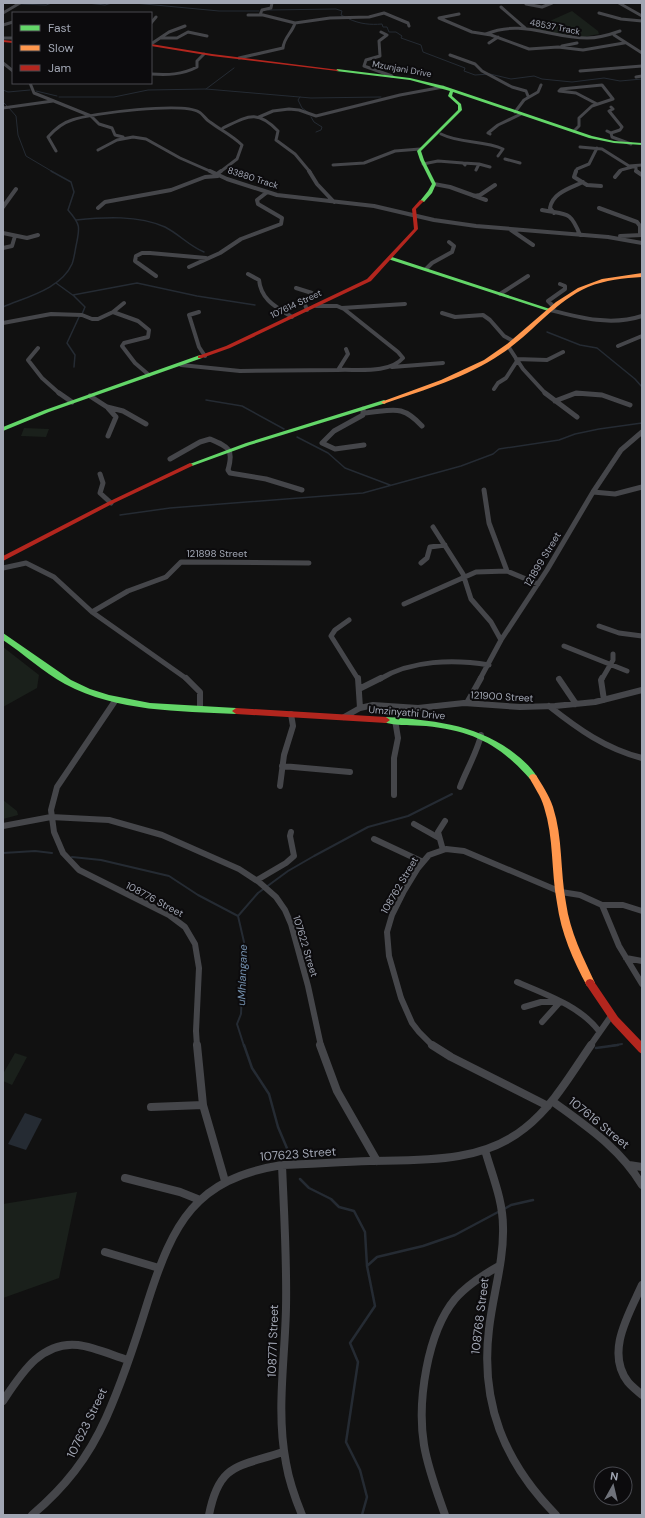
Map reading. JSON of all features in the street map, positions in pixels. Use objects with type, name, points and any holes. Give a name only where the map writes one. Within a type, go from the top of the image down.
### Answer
[{"type":"street","points":[[3,13],[20,3]]},
{"type":"street","points":[[260,15],[262,10],[271,8],[272,3]]},
{"type":"street","points":[[526,4],[542,6],[552,3]]},
{"type":"street","points":[[619,3],[642,16]]},
{"type":"street","points":[[501,7],[525,28]]},
{"type":"street","points":[[248,15],[260,15],[295,23],[330,18],[366,18],[384,13],[408,23],[409,26]]},
{"type":"street","points":[[599,13],[621,19],[642,21]]},
{"type":"street","points":[[459,14],[439,18],[472,32],[498,37],[527,48],[558,47],[583,50],[624,43]]},
{"type":"street","points":[[152,22],[156,17]]},
{"type":"street","points":[[238,58],[283,48],[284,40],[293,31],[295,23]]},
{"type":"street","points":[[152,44],[169,32],[185,26]]},
{"type":"street","name":"48537 Track","points":[[486,34],[497,29],[525,28],[581,39],[614,35],[620,31]]},
{"type":"street","points":[[161,38],[177,38],[188,32],[207,36]]},
{"type":"street","points":[[381,32],[387,35],[379,41],[381,50],[380,56],[366,60],[364,66],[368,69],[389,73],[392,76]]},
{"type":"street","points":[[614,35],[624,43],[642,53]]},
{"type":"street","points":[[489,43],[496,40],[498,37]]},
{"type":"street","points":[[558,47],[577,43]]},
{"type":"street","name":"Mzunjani Drive","points":[[152,45],[204,54],[410,78],[443,87],[603,140],[642,144]]},
{"type":"street","points":[[152,74],[169,75],[188,72],[197,67],[197,61],[204,54]]},
{"type":"street","points":[[450,56],[474,64],[482,71],[512,87],[526,91],[528,96]]},
{"type":"street","points":[[3,63],[12,70]]},
{"type":"street","points":[[580,71],[642,66]]},
{"type":"street","points":[[636,77],[642,76]]},
{"type":"street","points":[[30,84],[33,92],[93,117],[99,124],[112,128],[117,136],[133,137]]},
{"type":"street","points":[[490,134],[488,133],[498,125],[518,113],[520,103],[528,96],[538,92],[541,84]]},
{"type":"street","points":[[574,131],[579,126],[579,118],[590,107],[613,99],[602,85],[561,89],[559,91],[569,94],[576,94],[597,104]]},
{"type":"street","points":[[222,128],[243,119],[259,117],[270,111],[299,110],[309,116],[316,116],[400,95],[443,87]]},
{"type":"street","points":[[333,165],[364,163],[395,151],[420,149],[438,134],[460,110],[460,105],[450,96],[452,90]]},
{"type":"street","points":[[3,108],[53,101]]},
{"type":"street","points":[[611,107],[613,109],[609,111],[611,116],[617,120],[622,128],[611,133]]},
{"type":"street","points":[[56,151],[48,137],[52,131],[65,122],[88,115],[119,111],[196,111],[209,122],[222,128],[242,145],[242,150],[232,165],[218,175],[171,190],[105,202],[98,208]]},
{"type":"street","points":[[259,117],[271,122],[271,125],[278,131],[276,140],[295,154],[313,175],[318,186],[334,202]]},
{"type":"street","points":[[607,131],[611,133],[612,137],[631,144]]},
{"type":"street","points":[[438,134],[496,145],[503,149],[499,155],[520,163]]},
{"type":"street","name":"83880 Track","points":[[98,150],[117,140],[133,137],[148,140],[180,158],[218,175],[266,192],[370,206],[414,214],[434,220],[510,229],[608,237]]},
{"type":"street","points":[[459,138],[466,145],[476,147]]},
{"type":"street","points":[[580,147],[597,148],[612,154],[629,166],[636,166]]},
{"type":"street","points":[[597,148],[589,164],[576,172],[574,177],[587,185],[601,186]]},
{"type":"street","points":[[420,149],[419,156],[434,184],[450,187],[486,200]]},
{"type":"street","points":[[500,162],[505,158]]},
{"type":"street","points":[[423,164],[438,161],[479,164],[490,167]]},
{"type":"street","points":[[476,170],[479,164]]},
{"type":"street","points":[[615,177],[621,170],[642,165]]},
{"type":"street","points":[[636,166],[636,170],[642,175]]},
{"type":"street","points":[[554,213],[550,208],[551,201],[561,192],[583,182]]},
{"type":"street","name":"107614 Street","points":[[3,429],[72,402],[205,356],[242,341],[365,283],[374,277],[403,241],[416,228],[414,209],[416,205],[430,192],[434,184]]},
{"type":"street","points":[[474,196],[482,194],[495,185]]},
{"type":"street","points":[[3,207],[16,190]]},
{"type":"street","points":[[189,267],[241,239],[281,224],[282,220],[280,217],[258,204],[257,200],[266,192]]},
{"type":"street","points":[[599,208],[637,222],[640,226],[641,235],[608,237]]},
{"type":"street","points":[[542,210],[569,215],[573,218],[580,235]]},
{"type":"street","points":[[510,229],[533,245]]},
{"type":"street","points":[[3,233],[29,238],[38,235]]},
{"type":"street","points":[[3,248],[11,246],[15,236]]},
{"type":"street","points":[[608,237],[642,243]]},
{"type":"street","points":[[426,269],[432,262],[452,252],[454,246],[449,242]]},
{"type":"street","points":[[156,276],[137,264],[135,261],[136,256],[142,253],[150,253],[208,258]]},
{"type":"street","points":[[390,258],[500,294],[603,321],[620,321],[642,316]]},
{"type":"street","points":[[248,274],[259,280],[260,290],[271,304],[292,317]]},
{"type":"street","points":[[500,294],[528,276]]},
{"type":"street","points":[[3,559],[110,503],[186,467],[230,450],[364,411],[470,370],[511,344],[552,308],[573,293],[590,285],[608,280],[642,276]]},
{"type":"street","points":[[552,308],[548,301],[564,289],[565,286],[560,284]]},
{"type":"street","points":[[296,288],[312,293],[304,302],[307,310]]},
{"type":"street","points":[[3,323],[57,314],[83,315],[96,319],[113,312],[124,303]]},
{"type":"street","points":[[316,306],[342,308],[405,304]]},
{"type":"street","points":[[342,308],[401,355],[403,358],[401,362],[388,367]]},
{"type":"street","points":[[113,312],[138,320],[149,330],[148,337],[124,343],[122,346],[135,363],[149,375]]},
{"type":"street","points":[[199,312],[189,315],[199,347],[205,356]]},
{"type":"street","points":[[442,312],[456,317],[483,315],[490,320],[511,344],[516,360],[535,384],[577,417]]},
{"type":"street","points":[[618,346],[642,336]]},
{"type":"street","points":[[38,348],[28,360],[34,370],[40,378],[72,402]]},
{"type":"street","points":[[338,370],[348,354],[346,350]]},
{"type":"street","points":[[516,360],[526,361],[550,358],[559,356],[563,352]]},
{"type":"street","points":[[494,388],[498,383],[506,378],[516,360]]},
{"type":"street","points":[[181,365],[215,369],[281,372],[388,367],[403,368],[443,363]]},
{"type":"street","points":[[555,401],[576,393],[602,394],[630,405]]},
{"type":"street","points":[[90,396],[107,407],[116,416],[108,436]]},
{"type":"street","points":[[107,407],[123,411],[146,424]]},
{"type":"street","points":[[364,445],[335,448],[322,443],[334,431],[364,411],[403,410],[412,416],[422,426]]},
{"type":"street","name":"121899 Street","points":[[467,703],[489,665],[501,640],[538,584],[592,492],[623,448],[642,432]]},
{"type":"street","points":[[170,459],[208,439],[230,450],[232,458],[228,470],[230,473],[266,479],[302,490]]},
{"type":"street","points":[[100,474],[103,484],[100,492],[110,503]]},
{"type":"street","points":[[592,492],[615,494],[642,487]]},
{"type":"street","points":[[484,490],[489,523],[507,571]]},
{"type":"street","points":[[434,526],[464,577],[471,599],[493,626],[501,640]]},
{"type":"street","points":[[421,563],[427,558],[430,547],[445,545]]},
{"type":"street","name":"121898 Street","points":[[92,612],[128,591],[166,577],[181,562],[309,563]]},
{"type":"street","points":[[3,568],[24,563],[62,583],[92,612],[191,681],[200,692],[200,709]]},
{"type":"street","points":[[404,604],[476,572],[507,571],[538,584]]},
{"type":"street","points":[[344,717],[360,708],[359,689],[356,672],[332,637],[334,630],[349,620]]},
{"type":"street","points":[[600,626],[619,633],[642,636]]},
{"type":"street","name":"Umzinyathi Drive","points":[[3,636],[57,676],[86,690],[115,701],[147,706],[443,724],[481,735],[507,750],[535,778],[543,792],[554,823],[561,892],[568,933],[585,974],[611,1016],[642,1049]]},
{"type":"street","points":[[564,646],[627,671]]},
{"type":"street","points":[[604,700],[601,680],[613,660],[613,654]]},
{"type":"street","points":[[359,689],[368,686],[396,671],[425,665],[455,663],[489,665]]},
{"type":"street","points":[[559,679],[576,704]]},
{"type":"street","name":"121900 Street","points":[[360,708],[379,705],[426,708],[467,703],[520,707],[549,706],[604,700],[642,690]]},
{"type":"street","name":"108776 Street","points":[[115,701],[59,783],[54,795],[51,817],[57,843],[68,860],[95,879],[169,915],[185,927],[192,937],[199,961],[196,1031],[204,1106],[225,1181]]},
{"type":"street","points":[[549,706],[583,733],[619,752],[642,758]]},
{"type":"street","points":[[280,786],[284,755],[292,730],[291,714]]},
{"type":"street","points":[[394,795],[394,758],[398,738],[395,720]]},
{"type":"street","points":[[460,787],[473,755],[479,747],[481,735]]},
{"type":"street","points":[[282,766],[350,772]]},
{"type":"street","name":"107622 Street","points":[[3,826],[51,817],[109,820],[148,830],[222,861],[259,882],[275,896],[286,911],[296,939],[299,956],[309,989],[318,1041],[328,1069],[334,1084],[377,1161]]},
{"type":"street","points":[[443,850],[438,832],[445,821]]},
{"type":"street","points":[[414,824],[439,838]]},
{"type":"street","points":[[259,882],[294,856],[290,836],[291,832]]},
{"type":"street","points":[[374,839],[423,862]]},
{"type":"street","name":"108762 Street","points":[[550,1104],[439,1049],[419,1033],[407,1014],[396,985],[388,932],[392,914],[423,862],[429,855],[443,850],[464,851],[561,892],[580,896],[602,905]]},
{"type":"street","points":[[642,911],[623,905],[602,905],[626,958],[642,984]]},
{"type":"street","points":[[626,958],[642,961]]},
{"type":"street","points":[[517,982],[560,1002],[596,1024],[599,1031]]},
{"type":"street","points":[[524,1006],[541,1002],[560,1002]]},
{"type":"street","points":[[542,1022],[560,1002]]},
{"type":"street","name":"107623 Street","points":[[32,1515],[56,1495],[84,1460],[109,1409],[128,1360],[158,1268],[176,1229],[200,1200],[225,1181],[250,1170],[282,1165],[447,1158],[485,1150],[525,1129],[550,1104],[599,1031],[611,1016]]},
{"type":"street","name":"107616 Street","points":[[550,1104],[607,1143],[629,1165],[642,1185]]},
{"type":"street","points":[[151,1107],[204,1106]]},
{"type":"street","name":"108768 Street","points":[[485,1150],[500,1202],[502,1217],[502,1241],[487,1347],[488,1377],[492,1404],[502,1438],[515,1466],[537,1498],[556,1515]]},
{"type":"street","name":"108771 Street","points":[[282,1165],[286,1309],[281,1416],[283,1452],[291,1487],[302,1515]]},
{"type":"street","points":[[629,1165],[642,1167]]},
{"type":"street","points":[[125,1178],[180,1192],[200,1200]]},
{"type":"street","points":[[105,1252],[158,1268]]},
{"type":"street","points":[[445,1515],[434,1484],[424,1447],[422,1430],[423,1399],[429,1353],[435,1333],[442,1318],[458,1295],[480,1276],[499,1266]]},
{"type":"street","points":[[642,1286],[620,1332],[617,1350],[623,1372],[630,1384],[642,1395]]},
{"type":"street","points":[[3,1401],[32,1361],[46,1350],[55,1346],[71,1344],[79,1345],[128,1360]]},
{"type":"street","points":[[209,1515],[214,1491],[227,1472],[231,1469],[283,1452]]},
{"type":"shaded area","points":[[572,11],[598,31],[599,34],[578,38],[532,29]]},
{"type":"shaded area","points":[[24,428],[49,429],[46,437],[21,436]]},
{"type":"shaded area","points":[[3,647],[39,675],[37,688],[3,707]]},
{"type":"shaded area","points":[[3,800],[17,811],[18,815],[3,819]]},
{"type":"shaded area","points":[[15,1053],[27,1057],[12,1085],[3,1081],[3,1074]]},
{"type":"shaded area","points":[[25,1113],[42,1119],[26,1150],[8,1144]]},
{"type":"shaded area","points":[[77,1192],[59,1278],[3,1298],[3,1204]]},
{"type":"waterway","points":[[12,3],[16,4]]},
{"type":"waterway","points":[[19,4],[46,5],[52,3]]},
{"type":"waterway","points":[[87,3],[105,5],[112,3]]},
{"type":"waterway","points":[[134,3],[219,11],[259,11]]},
{"type":"waterway","points":[[268,10],[336,9],[342,11],[341,15],[345,17]]},
{"type":"waterway","points":[[349,19],[365,24],[382,24],[383,27],[387,27],[389,32],[396,32],[402,36],[401,38],[421,45],[423,52],[465,68],[464,71],[475,75],[490,74],[511,79],[534,76],[542,79],[572,82],[604,78],[620,81],[642,79]]},
{"type":"waterway","points":[[206,89],[234,68]]},
{"type":"waterway","points":[[59,97],[114,97],[148,90],[206,89]]},
{"type":"waterway","points":[[206,89],[300,97]]},
{"type":"waterway","points":[[3,90],[8,92],[30,90]]},
{"type":"waterway","points":[[36,91],[57,96]]},
{"type":"waterway","points":[[300,97],[381,97]]},
{"type":"waterway","points":[[300,97],[298,100],[302,108],[309,113]]},
{"type":"waterway","points":[[3,102],[7,106]]},
{"type":"waterway","points":[[9,108],[16,116],[18,135],[26,156],[53,172]]},
{"type":"waterway","points":[[311,117],[314,122],[322,127],[321,130],[316,132]]},
{"type":"waterway","points":[[3,307],[32,296],[51,286],[67,273],[72,264],[79,230],[75,219],[68,210],[74,192],[71,182],[51,171]]},
{"type":"waterway","points":[[76,220],[98,218],[144,220],[165,227],[204,252]]},
{"type":"waterway","points":[[56,283],[74,296],[85,307],[82,314]]},
{"type":"waterway","points":[[73,295],[137,283],[197,296],[255,305]]},
{"type":"waterway","points":[[74,367],[75,355],[67,343],[79,317]]},
{"type":"waterway","points":[[547,332],[580,345],[597,348],[635,379],[642,387]]},
{"type":"waterway","points":[[206,400],[242,406],[284,429]]},
{"type":"waterway","points":[[120,515],[170,508],[363,493],[461,466],[493,454],[499,449],[559,440],[575,434],[599,429],[642,423]]},
{"type":"waterway","points":[[297,437],[328,453],[345,468],[390,485]]},
{"type":"waterway","points":[[238,916],[258,893],[288,871],[314,856],[368,827],[408,816],[452,794]]},
{"type":"waterway","name":"uMhlangane","points":[[3,853],[35,851],[52,853]]},
{"type":"waterway","name":"uMhlangane","points":[[72,857],[101,860],[169,876],[198,895],[238,916]]},
{"type":"waterway","name":"uMhlangane","points":[[238,916],[244,942],[241,1014],[237,1024],[244,1046]]},
{"type":"waterway","points":[[612,1046],[622,1044]]},
{"type":"waterway","name":"uMhlangane","points":[[244,1045],[252,1068],[269,1094],[278,1127],[289,1153]]},
{"type":"waterway","points":[[612,1046],[618,1045]]},
{"type":"waterway","points":[[596,1048],[612,1046]]},
{"type":"waterway","name":"uMhlangane","points":[[300,1179],[309,1188],[331,1199],[339,1207],[354,1211],[365,1232],[367,1266]]},
{"type":"waterway","points":[[504,1209],[511,1205],[533,1200]]},
{"type":"waterway","points":[[367,1266],[377,1257],[423,1246],[455,1235],[500,1211]]},
{"type":"waterway","name":"uMhlangane","points":[[362,1515],[367,1497],[360,1470],[346,1442],[358,1362],[350,1343],[375,1306],[367,1266]]},
{"type":"traffic: fast","points":[[337,70],[410,79],[443,87],[591,137],[614,142],[642,144]]},
{"type":"traffic: fast","points":[[422,201],[430,192],[434,184],[419,151],[460,110],[460,105],[450,96],[452,90]]},
{"type":"traffic: fast","points":[[390,258],[550,310]]},
{"type":"traffic: fast","points":[[3,429],[47,411],[200,357]]},
{"type":"traffic: fast","points":[[190,465],[248,444],[384,402]]},
{"type":"traffic: fast","points":[[3,636],[68,682],[108,698],[150,706],[236,711]]},
{"type":"traffic: fast","points":[[386,720],[428,724],[467,731],[485,738],[502,748],[518,760],[533,777]]},
{"type":"traffic: slow","points":[[384,402],[443,381],[486,361],[519,337],[558,303],[580,289],[602,281],[642,275]]},
{"type":"traffic: slow","points":[[533,777],[542,791],[552,822],[555,838],[561,903],[566,924],[580,964],[590,983]]},
{"type":"traffic: jam","points":[[3,41],[12,42]]},
{"type":"traffic: jam","points":[[152,45],[212,55],[337,70]]},
{"type":"traffic: jam","points":[[200,357],[228,347],[369,280],[416,229],[414,209],[422,201]]},
{"type":"traffic: jam","points":[[3,559],[110,503],[190,465]]},
{"type":"traffic: jam","points":[[236,711],[386,720]]},
{"type":"traffic: jam","points":[[590,983],[615,1020],[642,1049]]}]
